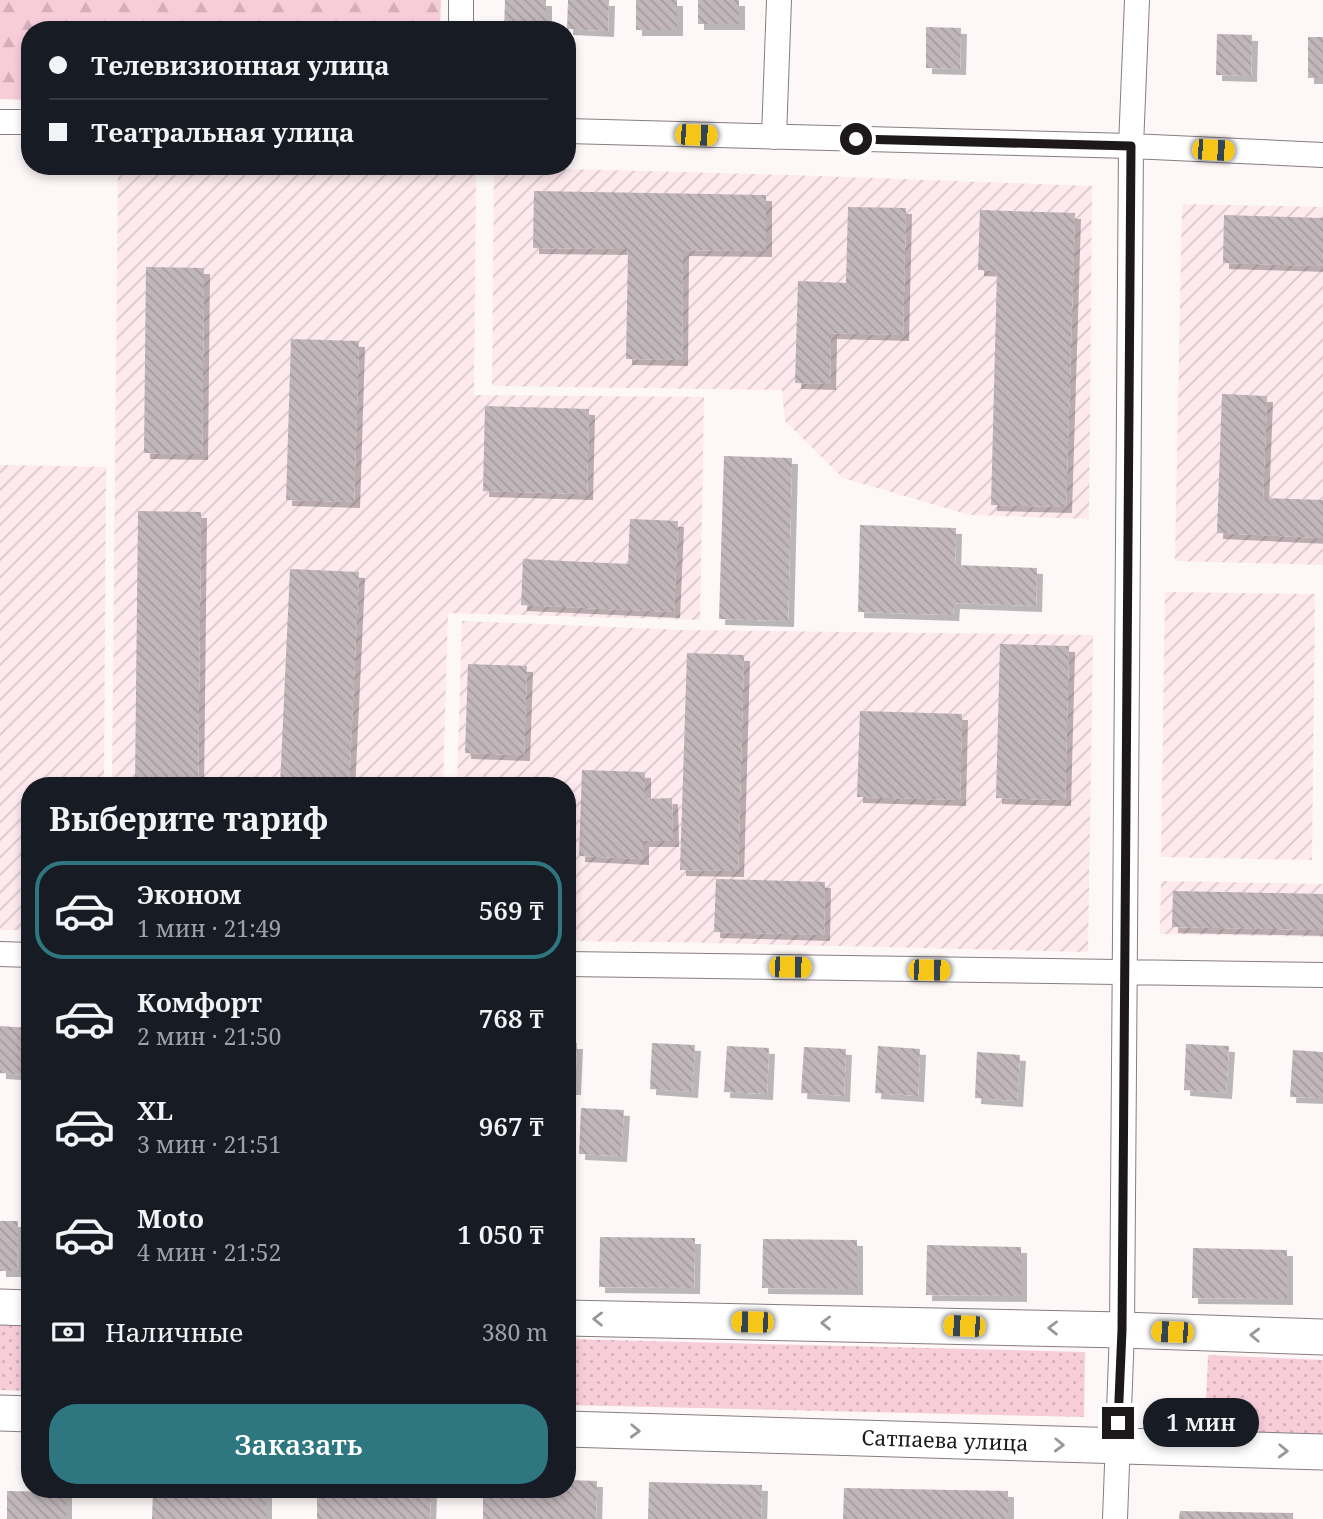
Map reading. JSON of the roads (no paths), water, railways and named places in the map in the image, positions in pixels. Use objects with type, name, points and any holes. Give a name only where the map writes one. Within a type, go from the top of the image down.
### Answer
[{"type":"main road","points":[[0,1307],[21,1308]]},
{"type":"main road","points":[[576,1318],[1323,1337]]},
{"type":"main road","points":[[0,1413],[21,1414]]},
{"type":"main road","name":"Сатпаева улица","points":[[576,1429],[1323,1452]]},
{"type":"street","points":[[461,0],[461,21]]},
{"type":"street","points":[[774,137],[779,0]]},
{"type":"street","points":[[1115,1519],[1122,1330],[1131,146],[1137,0]]},
{"type":"street","points":[[0,122],[21,122]]},
{"type":"street","points":[[576,131],[1131,146],[1323,155]]},
{"type":"street","points":[[0,954],[21,955]]},
{"type":"street","points":[[576,964],[1323,975]]}]
